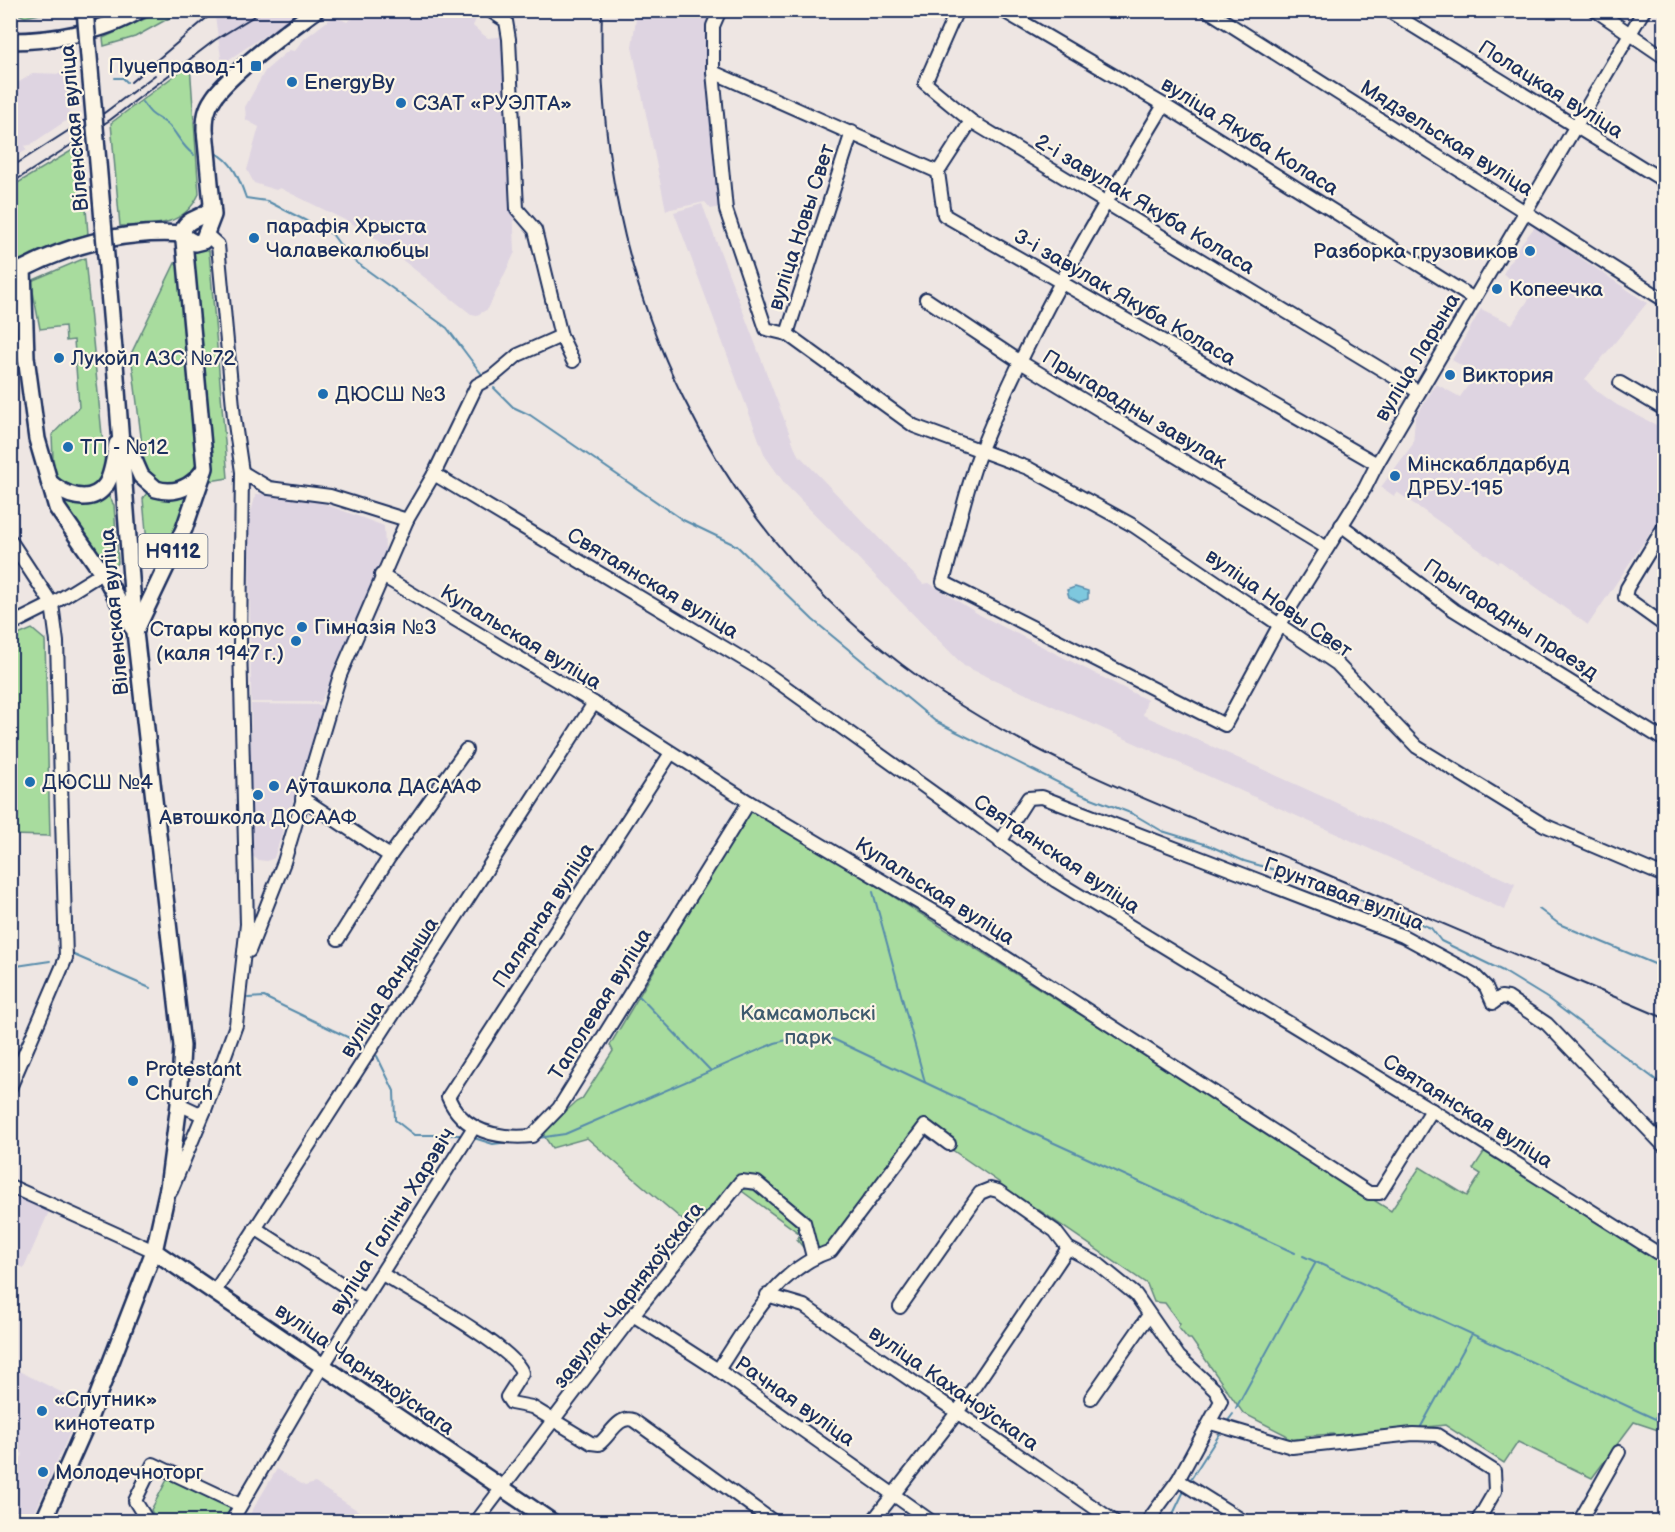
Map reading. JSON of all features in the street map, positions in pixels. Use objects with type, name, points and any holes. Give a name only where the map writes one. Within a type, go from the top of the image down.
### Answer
[{"type":"main road","name":"Віленская вуліца","points":[[43,1521],[92,1411],[154,1251],[164,1209],[179,1104],[182,1046],[135,632],[121,427],[85,10]]},
{"type":"main road","points":[[10,41],[26,41],[93,29],[140,10]]},
{"type":"main road","name":"Н9112","points":[[135,632],[184,530],[205,468],[195,231],[205,119],[212,101],[230,80],[316,10]]},
{"type":"main road","points":[[135,632],[102,573],[65,524],[57,508],[37,439],[17,271],[83,244],[127,234],[195,231]]},
{"type":"main road","points":[[49,482],[66,494],[80,497],[105,488],[121,427]]},
{"type":"main road","points":[[121,427],[141,476],[156,489],[180,490],[192,484],[205,468]]},
{"type":"main road","name":"вуліца Чарняхоўскага","points":[[154,1251],[552,1521]]},
{"type":"street","points":[[489,10],[506,21],[509,39],[517,209],[535,230],[561,336],[573,361]]},
{"type":"street","name":"вуліца Новы Свет","points":[[720,10],[713,26],[713,72],[726,210],[766,329],[787,334],[914,426],[1028,468],[1134,526],[1337,664],[1417,747],[1544,825],[1665,876]]},
{"type":"street","name":"2-і завулак Якуба Коласа","points":[[957,10],[925,82],[971,121],[1419,392]]},
{"type":"street","name":"вуліца Якуба Коласа","points":[[1002,10],[1164,105],[1474,299]]},
{"type":"street","name":"Мядзельская вуліца","points":[[1207,10],[1665,300]]},
{"type":"street","name":"Полацкая вуліца","points":[[1387,10],[1575,128],[1665,181]]},
{"type":"street","points":[[1595,10],[1665,57]]},
{"type":"street","name":"вуліца Ларына","points":[[981,449],[943,582],[1225,725],[1280,624],[1365,488],[1644,10]]},
{"type":"street","name":"вуліца Новы Свет","points":[[713,72],[938,172]]},
{"type":"street","points":[[981,449],[1019,361],[1061,281],[1164,105]]},
{"type":"street","points":[[938,172],[971,121]]},
{"type":"street","name":"вуліца Новы Свет","points":[[787,334],[852,132]]},
{"type":"street","name":"3-і завулак Якуба Коласа","points":[[938,172],[944,215],[1377,464]]},
{"type":"street","points":[[195,231],[218,244],[234,417],[242,472],[240,645],[253,926]]},
{"type":"street","name":"Прыгарадны завулак","points":[[926,299],[1019,361],[1327,548]]},
{"type":"street","name":"Віленская вуліца","points":[[164,1209],[206,1110],[236,1025],[244,960],[253,926],[284,862],[340,675],[381,575],[477,385],[492,377],[518,355],[561,336]]},
{"type":"street","points":[[1620,383],[1665,409]]},
{"type":"street","points":[[242,472],[269,488],[330,496],[407,520]]},
{"type":"street","name":"Святаянская вуліца","points":[[434,474],[763,671],[1056,881],[1432,1110],[1665,1257]]},
{"type":"street","name":"Прыгарадны праезд","points":[[1341,525],[1454,610],[1665,740]]},
{"type":"street","points":[[1665,527],[1627,588],[1625,597],[1665,625]]},
{"type":"street","points":[[10,540],[52,604],[57,642],[66,958],[13,1074],[10,1088]]},
{"type":"street","points":[[10,625],[52,604],[102,573]]},
{"type":"street","name":"Купальская вуліца","points":[[381,575],[594,703],[749,802],[945,918],[1369,1193],[1380,1193],[1432,1110]]},
{"type":"street","name":"вуліца Вандыша","points":[[215,1291],[594,703]]},
{"type":"street","points":[[339,939],[390,856],[466,750]]},
{"type":"street","name":"Палярная вуліца","points":[[448,1097],[671,753]]},
{"type":"street","name":"Грунтавая вуліца","points":[[1000,842],[1028,798],[1042,797],[1403,936],[1473,974],[1486,987],[1493,1003],[1501,997],[1508,998],[1541,1019],[1665,1146]]},
{"type":"street","points":[[302,798],[390,856]]},
{"type":"street","name":"Таполевая вуліца","points":[[448,1097],[454,1112],[474,1127],[507,1138],[532,1136],[559,1108],[749,802]]},
{"type":"street","points":[[179,1104],[198,1113],[206,1110]]},
{"type":"street","points":[[718,1370],[767,1295],[813,1257],[831,1251],[925,1126],[949,1144]]},
{"type":"street","name":"вуліца Галіны Харэвіч","points":[[231,1521],[323,1366],[474,1127]]},
{"type":"street","name":"завулак Чарняхоўскага","points":[[476,1521],[555,1421],[633,1316],[741,1182],[757,1183],[804,1222],[813,1257]]},
{"type":"street","points":[[10,1186],[154,1251]]},
{"type":"street","points":[[900,1307],[980,1193],[990,1190],[998,1191],[1055,1231],[1068,1248],[1098,1264],[1136,1295],[1179,1357],[1215,1390],[1221,1401],[1178,1480],[1146,1521]]},
{"type":"street","points":[[255,1228],[365,1299]]},
{"type":"street","points":[[873,1521],[956,1414],[1068,1248]]},
{"type":"street","points":[[382,1274],[482,1335],[521,1365],[522,1373],[507,1397],[511,1403],[532,1407],[591,1443],[599,1444],[619,1422],[627,1418],[633,1420],[774,1521]]},
{"type":"street","name":"вуліца Каханоўскага","points":[[767,1295],[804,1306],[956,1414],[1115,1521]]},
{"type":"street","points":[[1091,1398],[1149,1315]]},
{"type":"street","name":"Рачная вуліца","points":[[633,1316],[718,1370],[932,1521]]},
{"type":"street","points":[[1211,1423],[1292,1447],[1413,1434],[1437,1435],[1494,1471],[1495,1491],[1477,1521]]},
{"type":"street","points":[[1579,1521],[1619,1452]]},
{"type":"street","points":[[148,1521],[135,1501],[153,1464],[240,1505]]},
{"type":"street","points":[[1178,1480],[1245,1521]]},
{"type":"shaded area","points":[[214,10],[301,10],[301,11],[222,64]]},
{"type":"shaded area","points":[[364,11],[474,11],[476,19],[473,26],[481,33],[488,38],[506,36],[515,252],[488,309],[477,315],[471,314],[363,229],[280,188],[276,190],[254,183],[247,170],[259,127],[246,120],[245,107],[265,71],[289,50],[295,51],[304,39],[334,16],[347,22]]},
{"type":"shaded area","points":[[637,11],[711,11],[705,31],[707,66],[724,206],[711,209],[705,202],[666,210],[632,47]]},
{"type":"shaded area","points":[[34,73],[64,74],[70,118],[30,145],[24,146],[27,150],[11,159],[11,87]]},
{"type":"shaded area","points":[[702,204],[797,453],[923,584],[929,583],[980,615],[1147,700],[1143,715],[1515,884],[1505,910],[964,666],[785,484],[765,456],[674,212]]},
{"type":"shaded area","points":[[1535,227],[1647,303],[1585,379],[1594,389],[1617,405],[1664,429],[1664,512],[1588,625],[1500,561],[1498,563],[1397,492],[1394,496],[1381,487],[1413,444],[1415,418],[1436,384],[1460,397],[1476,374],[1452,360],[1481,309],[1512,324],[1533,293],[1503,274],[1519,246]]},
{"type":"shaded area","name":"Гімназія №3","points":[[256,494],[298,494],[384,526],[385,550],[321,702],[251,702],[249,519]]},
{"type":"shaded area","name":"Аўташкола ДАСААФ","points":[[251,704],[321,705],[321,717],[274,858],[267,861],[258,860],[251,855]]},
{"type":"shaded area","points":[[11,1189],[51,1207],[24,1268],[11,1262]]},
{"type":"shaded area","points":[[11,1367],[83,1403],[31,1521],[11,1521],[11,1477],[23,1454],[11,1449]]},
{"type":"shaded area","points":[[277,1469],[305,1486],[315,1483],[374,1521],[246,1521]]},
{"type":"green space","points":[[11,11],[46,11],[46,13],[25,17]]},
{"type":"green space","points":[[162,11],[182,11],[135,37],[104,46],[103,38]]},
{"type":"green space","points":[[190,64],[199,194],[192,205],[175,219],[155,224],[120,226],[111,123]]},
{"type":"green space","points":[[81,145],[88,234],[32,254],[11,266],[11,187]]},
{"type":"green space","points":[[205,248],[209,251],[228,478],[210,481],[191,252]]},
{"type":"green space","points":[[85,258],[105,466],[98,485],[82,493],[58,482],[53,459],[52,435],[79,407],[74,340],[66,341],[65,326],[40,329],[31,281]]},
{"type":"green space","points":[[183,262],[198,458],[189,476],[175,484],[168,484],[152,477],[145,469],[131,354],[175,263]]},
{"type":"green space","points":[[195,489],[157,569],[149,565],[143,499],[148,491],[161,495],[178,496]]},
{"type":"green space","points":[[107,494],[114,505],[118,563],[109,573],[62,504],[63,500]]},
{"type":"green space","name":"ДЮСШ №4","points":[[32,629],[45,640],[50,836],[11,835],[11,638]]},
{"type":"green space","name":"Камсамольскі парк","points":[[755,809],[1391,1211],[1420,1167],[1467,1196],[1481,1174],[1473,1169],[1486,1149],[1664,1262],[1664,1432],[1634,1422],[1592,1478],[1518,1442],[1504,1463],[1445,1425],[1334,1437],[1333,1434],[1306,1436],[1309,1439],[1286,1443],[1286,1435],[1243,1413],[1191,1339],[1188,1339],[1178,1327],[1180,1324],[1165,1303],[1154,1302],[1147,1284],[1039,1210],[1035,1213],[999,1186],[1000,1183],[919,1127],[823,1252],[818,1248],[806,1251],[797,1240],[800,1234],[739,1189],[700,1235],[587,1138],[552,1148],[542,1133],[582,1099],[613,1051],[610,1045],[748,812]]},
{"type":"green space","points":[[169,1476],[232,1507],[224,1522],[157,1521],[151,1510]]},
{"type":"water","points":[[1075,587],[1088,591],[1088,599],[1079,602],[1069,597],[1067,590]]},
{"type":"waterway","points":[[115,78],[123,78],[127,82]]},
{"type":"waterway","points":[[142,102],[153,115],[170,126],[194,155]]},
{"type":"waterway","points":[[215,153],[231,166],[246,198],[267,201],[332,234],[349,257],[447,328],[483,376]]},
{"type":"waterway","points":[[494,388],[513,407],[530,415],[683,520],[737,546],[813,620],[935,721],[1081,794],[1133,814],[1162,831],[1208,845],[1244,861],[1314,881],[1431,928],[1441,941],[1503,971],[1547,998],[1664,1086]]},
{"type":"waterway","points":[[873,892],[925,1082]]},
{"type":"waterway","points":[[1539,909],[1559,924],[1664,968]]},
{"type":"waterway","points":[[74,955],[150,988]]},
{"type":"waterway","points":[[10,967],[50,961]]},
{"type":"waterway","points":[[639,996],[710,1070]]},
{"type":"waterway","points":[[248,998],[264,997],[366,1046]]},
{"type":"waterway","points":[[538,1138],[565,1134],[775,1043],[798,1037],[833,1039],[1295,1253]]},
{"type":"waterway","points":[[377,1056],[394,1091],[395,1120],[414,1135],[460,1135]]},
{"type":"waterway","points":[[474,1138],[493,1144],[509,1142]]},
{"type":"waterway","points":[[1303,1256],[1664,1423]]},
{"type":"waterway","points":[[1236,1408],[1316,1262]]},
{"type":"waterway","points":[[1419,1430],[1471,1336]]},
{"type":"waterway","points":[[1227,1422],[1233,1414]]},
{"type":"waterway","points":[[1189,1482],[1221,1432]]},
{"type":"waterway","points":[[1173,1514],[1184,1491]]},
{"type":"railway","points":[[131,82],[216,10]]},
{"type":"railway","points":[[10,184],[110,120],[215,40],[264,10]]},
{"type":"railway","points":[[602,10],[605,111],[619,211],[645,306],[683,397],[732,482],[791,561],[862,632],[943,694],[1033,747],[1079,770],[1664,1018]]},
{"type":"railway","points":[[80,131],[155,75]]},
{"type":"railway","points":[[10,168],[85,120]]},
{"type":"place","name":"Пуцеправод-1","points":[[256,66]]},
{"type":"place","name":"EnergyBy","points":[[292,82]]},
{"type":"place","name":"СЗАТ «РУЭЛТА»","points":[[401,103]]},
{"type":"place","name":"парафія Хрыста Чалавекалюбцы","points":[[254,238]]},
{"type":"place","name":"Разборка грузовиков","points":[[1530,251]]},
{"type":"place","name":"Копеечка","points":[[1497,289]]},
{"type":"place","name":"Лукойл АЗС №72","points":[[59,358]]},
{"type":"place","name":"Виктория","points":[[1450,375]]},
{"type":"place","name":"ДЮСШ №3","points":[[323,394]]},
{"type":"place","name":"ТП - №12","points":[[68,447]]},
{"type":"place","name":"Мінскаблдарбуд ДРБУ-195","points":[[1395,476]]},
{"type":"place","name":"Гімназія №3","points":[[302,627]]},
{"type":"place","name":"Стары корпус (каля 1947 г.)","points":[[296,641]]},
{"type":"place","name":"ДЮСШ №4","points":[[30,782]]},
{"type":"place","name":"Аўташкола ДАСААФ","points":[[274,786]]},
{"type":"place","name":"Автошкола ДОСААФ","points":[[258,795]]},
{"type":"place","name":"Protestant Church","points":[[133,1081]]},
{"type":"place","name":"«Спутник» кинотеатр","points":[[42,1411]]},
{"type":"place","name":"Молодечноторг","points":[[43,1472]]}]
